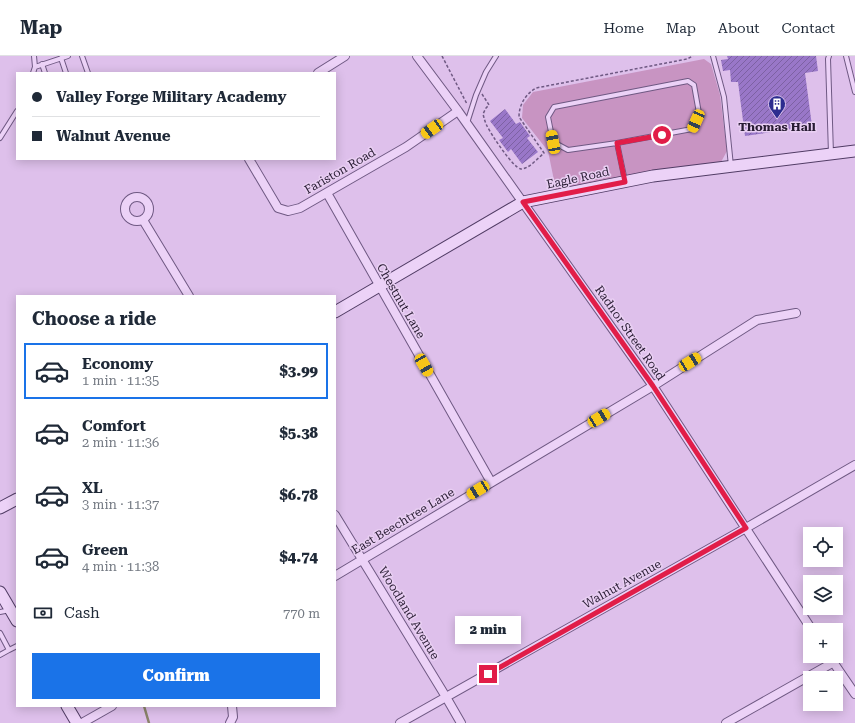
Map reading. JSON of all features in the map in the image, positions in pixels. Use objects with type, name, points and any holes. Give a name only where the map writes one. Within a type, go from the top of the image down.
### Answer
[{"type":"street","points":[[320,72],[345,56]]},
{"type":"street","name":"Radnor Street Road","points":[[418,56],[653,386],[807,623]]},
{"type":"street","name":"Fariston Road","points":[[250,160],[278,208],[288,212],[300,208],[406,147],[458,111]]},
{"type":"street","name":"Eagle Road","points":[[336,311],[523,202],[653,176],[855,151]]},
{"type":"street","name":"Chestnut Lane","points":[[327,193],[491,482]]},
{"type":"street","points":[[143,220],[188,295]]},
{"type":"street","name":"East Beechtree Lane","points":[[336,575],[653,386],[757,320],[796,313]]},
{"type":"street","name":"Walnut Avenue","points":[[400,723],[855,465]]},
{"type":"street","points":[[0,508],[16,499]]},
{"type":"street","name":"Woodland Avenue","points":[[336,518],[462,723]]},
{"type":"street","points":[[0,592],[5,611],[16,620]]},
{"type":"street","points":[[726,723],[825,663]]},
{"type":"street","points":[[835,663],[855,694]]},
{"type":"street","points":[[68,707],[77,723]]},
{"type":"street","points":[[82,723],[110,707]]},
{"type":"street","points":[[230,723],[233,717],[232,707]]},
{"type":"lane","points":[[33,72],[35,67],[34,56]]},
{"type":"lane","points":[[35,67],[68,56]]},
{"type":"lane","points":[[82,56],[88,72]]},
{"type":"lane","points":[[467,123],[476,95],[486,72],[496,56]]},
{"type":"lane","points":[[713,56],[724,97],[731,166]]},
{"type":"lane","points":[[829,56],[831,154]]},
{"type":"lane","points":[[846,56],[855,92]]},
{"type":"lane","points":[[61,58],[66,72]]},
{"type":"lane","points":[[42,64],[45,72]]},
{"type":"lane","points":[[688,81],[694,85],[700,112],[692,129],[617,143],[568,150],[553,142],[548,117],[554,107],[688,81]]},
{"type":"lane","points":[[0,138],[16,113]]},
{"type":"lane","points":[[617,143],[625,182]]},
{"type":"lane","points":[[0,633],[9,650]]},
{"type":"lane","points":[[0,655],[16,646]]},
{"type":"path","points":[[442,56],[471,111]]},
{"type":"shaded area","points":[[704,59],[711,64],[720,95],[727,151],[721,162],[556,190],[548,151],[522,118],[523,105],[533,92]]},
{"type":"building","points":[[727,56],[816,56],[818,71],[805,73],[812,126],[745,136],[738,82],[731,82],[730,70],[723,71],[721,60],[728,59]]},
{"type":"building","points":[[505,109],[516,124],[520,122],[530,136],[527,138],[538,152],[522,164],[511,149],[508,152],[499,140],[503,138],[490,121]]},
{"type":"waterway","points":[[144,707],[149,723]]},
{"type":"place","name":"Thomas Hall","points":[[777,119]]},
{"type":"route","points":[[488,674],[746,528],[653,386],[523,202],[625,182],[617,143],[662,135]]}]
